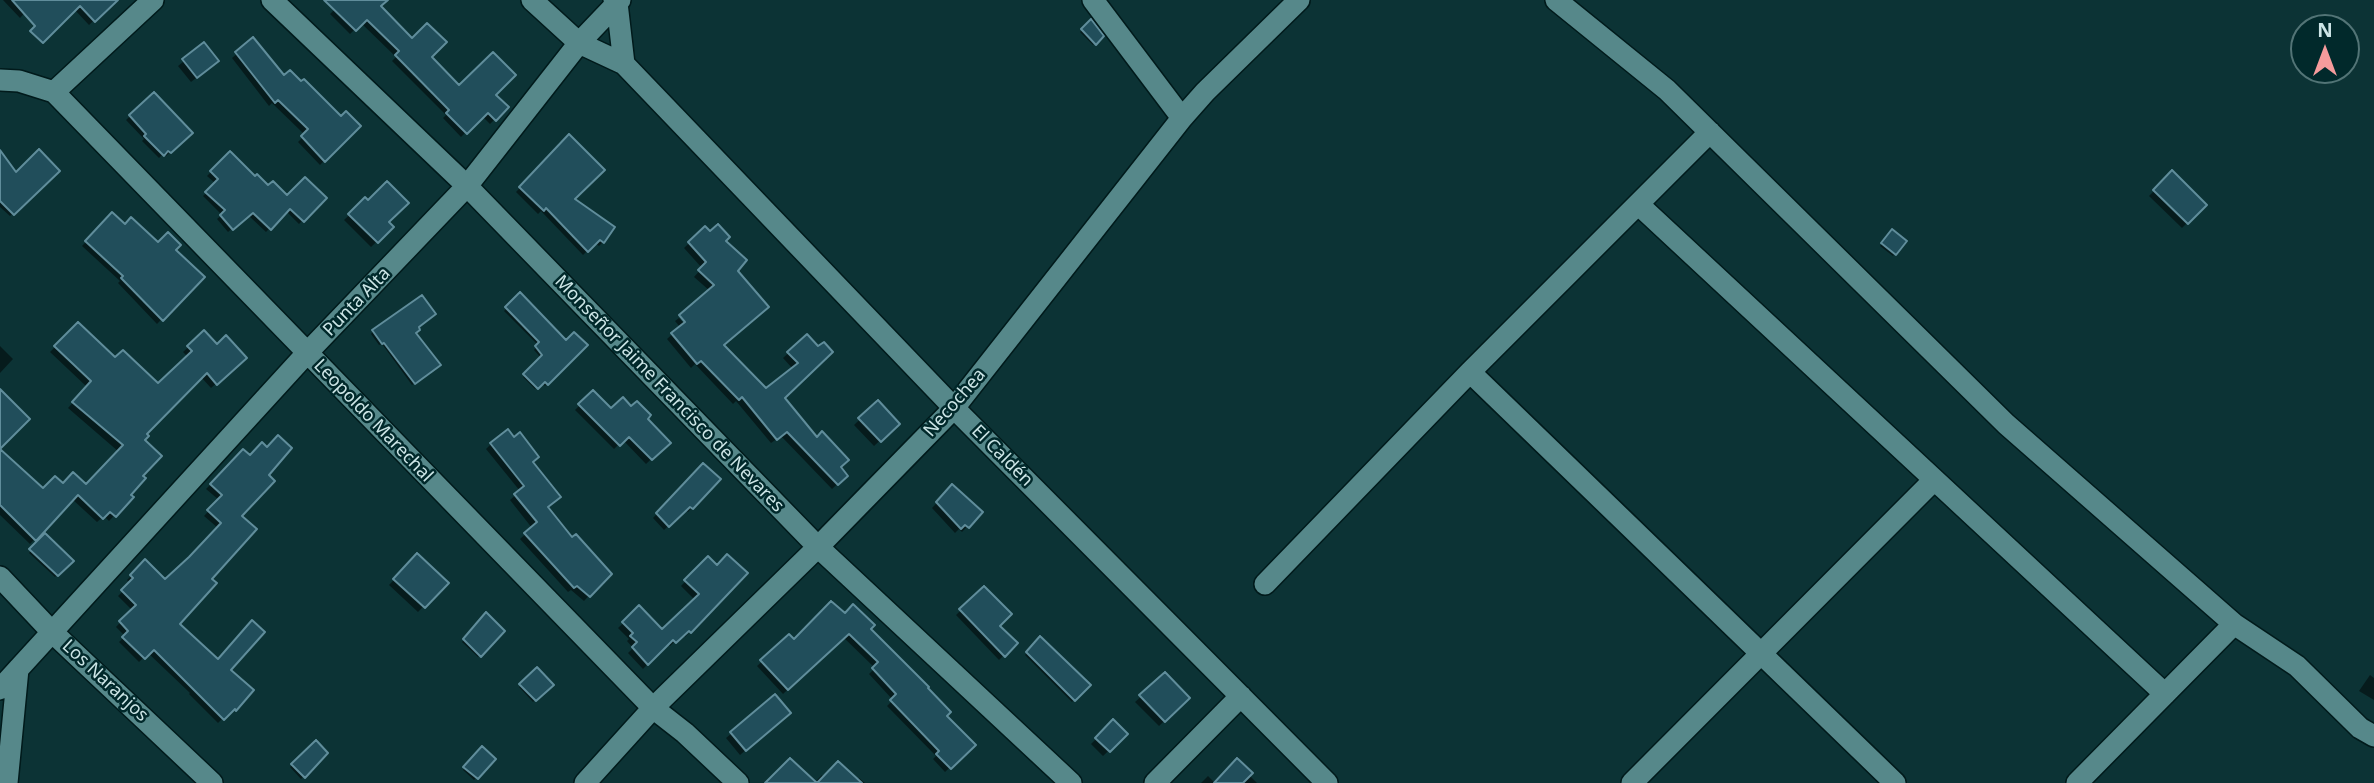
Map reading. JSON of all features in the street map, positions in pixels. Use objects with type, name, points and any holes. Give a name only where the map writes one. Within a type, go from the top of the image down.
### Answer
[{"type":"street","points":[[54,92],[153,0]]},
{"type":"street","name":"Monseñor Jaime Francisco de Nevares","points":[[272,0],[467,186],[818,547],[1071,783]]},
{"type":"street","name":"El Caldén","points":[[532,0],[579,43],[624,64],[954,408],[1327,783]]},
{"type":"street","points":[[1093,0],[1182,118]]},
{"type":"street","name":"Necochea","points":[[585,783],[653,708],[818,547],[954,408],[1182,118],[1299,0]]},
{"type":"street","points":[[1556,0],[1667,90],[2006,424],[2234,624],[2297,666],[2360,728],[2374,736]]},
{"type":"street","points":[[617,1],[624,64]]},
{"type":"street","name":"Punta Alta","points":[[0,689],[307,353],[467,186],[579,43],[617,1]]},
{"type":"street","name":"Leopoldo Marechal","points":[[0,80],[19,81],[54,92],[653,708],[685,733],[738,783]]},
{"type":"street","points":[[1265,584],[1470,372],[1710,132]]},
{"type":"street","points":[[1638,204],[2165,694]]},
{"type":"street","points":[[1470,372],[1895,783]]},
{"type":"street","points":[[1632,783],[1934,480]]},
{"type":"street","name":"Los Naranjos","points":[[0,577],[51,631],[212,783]]},
{"type":"street","points":[[2077,783],[2234,624]]},
{"type":"street","points":[[7,783],[18,669]]},
{"type":"street","points":[[1155,783],[1241,696]]},
{"type":"building","points":[[12,0],[118,0],[95,22],[80,6],[43,43],[30,31],[35,26]]},
{"type":"building","points":[[324,0],[388,0],[381,6],[412,38],[427,23],[447,42],[432,57],[459,85],[493,52],[516,75],[496,95],[509,107],[496,121],[488,113],[467,134],[446,113],[449,110],[395,55],[399,51],[367,20],[356,31]]},
{"type":"building","points":[[1091,19],[1104,36],[1096,45],[1081,29]]},
{"type":"building","points":[[253,37],[284,75],[290,70],[301,81],[304,79],[341,116],[346,111],[361,126],[325,162],[301,136],[308,129],[278,100],[275,103],[235,52]]},
{"type":"building","points":[[204,42],[219,61],[197,78],[182,59]]},
{"type":"building","points":[[154,92],[193,133],[164,156],[144,136],[146,134],[129,115]]},
{"type":"building","points":[[569,134],[605,170],[575,199],[615,227],[604,243],[600,240],[588,252],[546,208],[544,211],[519,187]]},
{"type":"building","points":[[39,149],[60,171],[14,215],[0,201],[0,150],[16,172]]},
{"type":"building","points":[[230,151],[255,176],[257,174],[268,185],[273,181],[287,195],[305,177],[327,198],[304,222],[290,209],[271,230],[253,213],[233,230],[220,215],[225,210],[205,192],[218,179],[210,171]]},
{"type":"building","points":[[2172,170],[2207,205],[2188,224],[2153,190]]},
{"type":"building","points":[[387,181],[409,203],[389,222],[394,227],[378,243],[348,214],[365,197],[368,200]]},
{"type":"building","points":[[112,212],[125,224],[131,217],[158,242],[168,232],[181,245],[176,250],[205,277],[163,321],[121,278],[123,276],[85,241]]},
{"type":"building","points":[[718,224],[730,237],[726,241],[747,260],[738,271],[769,307],[724,345],[766,388],[798,363],[787,352],[807,334],[818,346],[824,342],[833,352],[785,398],[817,437],[822,431],[849,460],[841,467],[848,476],[838,485],[787,432],[777,440],[742,397],[739,400],[701,361],[697,364],[671,333],[685,322],[679,315],[714,285],[698,270],[706,262],[688,242],[705,226],[710,231]]},
{"type":"building","points":[[1892,229],[1907,241],[1896,255],[1881,243]]},
{"type":"building","points":[[520,292],[566,340],[574,332],[588,345],[548,385],[545,382],[538,389],[523,374],[542,355],[535,346],[539,342],[505,307]]},
{"type":"building","points":[[422,295],[436,314],[419,327],[420,330],[416,333],[441,365],[415,384],[372,330]]},
{"type":"building","points":[[78,322],[115,357],[123,350],[158,383],[192,351],[187,346],[204,330],[217,344],[226,335],[247,358],[217,385],[207,373],[147,434],[149,436],[145,440],[162,456],[143,476],[146,478],[131,495],[134,497],[116,517],[110,512],[103,519],[78,495],[36,541],[0,505],[0,449],[43,488],[55,476],[63,483],[73,472],[86,484],[123,445],[72,402],[91,381],[54,346]]},
{"type":"building","points":[[0,389],[30,419],[0,449]]},
{"type":"building","points":[[593,390],[611,408],[623,397],[631,406],[637,401],[651,415],[648,419],[671,443],[652,460],[629,437],[620,446],[578,404]]},
{"type":"building","points":[[878,400],[900,424],[881,442],[858,418]]},
{"type":"building","points":[[508,429],[514,437],[520,432],[539,457],[533,462],[561,497],[548,507],[572,537],[576,534],[612,574],[590,597],[577,586],[574,588],[524,533],[537,522],[514,494],[524,486],[490,443]]},
{"type":"building","points":[[278,435],[292,448],[269,475],[275,481],[242,516],[257,529],[212,579],[217,583],[180,624],[218,659],[252,620],[265,632],[231,670],[254,690],[236,711],[235,709],[224,720],[154,650],[145,659],[122,637],[128,631],[119,621],[136,605],[121,590],[133,578],[130,575],[145,559],[165,579],[189,557],[221,523],[207,510],[222,495],[210,484],[243,449],[250,455],[262,442],[267,447]]},
{"type":"building","points":[[703,463],[721,479],[693,509],[690,507],[669,527],[656,513]]},
{"type":"building","points":[[952,484],[983,512],[969,528],[965,525],[961,529],[936,502]]},
{"type":"building","points":[[45,533],[74,561],[58,576],[29,549]]},
{"type":"building","points":[[417,553],[449,583],[425,608],[393,579]]},
{"type":"building","points":[[727,554],[748,573],[691,633],[689,631],[676,643],[673,640],[648,665],[632,647],[637,642],[630,636],[633,633],[622,622],[639,605],[662,629],[699,594],[684,580],[708,556],[717,565]]},
{"type":"building","points":[[984,586],[1012,614],[1000,626],[1018,643],[1005,657],[959,609]]},
{"type":"building","points":[[831,601],[845,613],[853,604],[875,625],[871,629],[929,687],[951,712],[947,716],[976,745],[951,769],[936,754],[939,751],[890,700],[896,694],[872,668],[878,662],[849,634],[788,690],[760,660],[789,634],[794,639]]},
{"type":"building","points":[[486,612],[505,631],[481,657],[463,639]]},
{"type":"building","points":[[1040,636],[1091,685],[1075,701],[1026,652]]},
{"type":"building","points":[[537,667],[554,685],[536,701],[519,684]]},
{"type":"building","points":[[1165,672],[1190,698],[1165,722],[1139,695]]},
{"type":"building","points":[[775,694],[791,713],[746,751],[730,732]]},
{"type":"building","points":[[1113,719],[1128,734],[1110,752],[1095,738]]},
{"type":"building","points":[[316,740],[328,753],[305,778],[291,764]]},
{"type":"building","points":[[482,746],[496,759],[478,779],[463,767]]},
{"type":"building","points":[[790,758],[817,783],[765,783]]},
{"type":"building","points":[[1237,758],[1253,773],[1243,783],[1214,783]]},
{"type":"building","points":[[838,761],[862,783],[817,783]]}]
